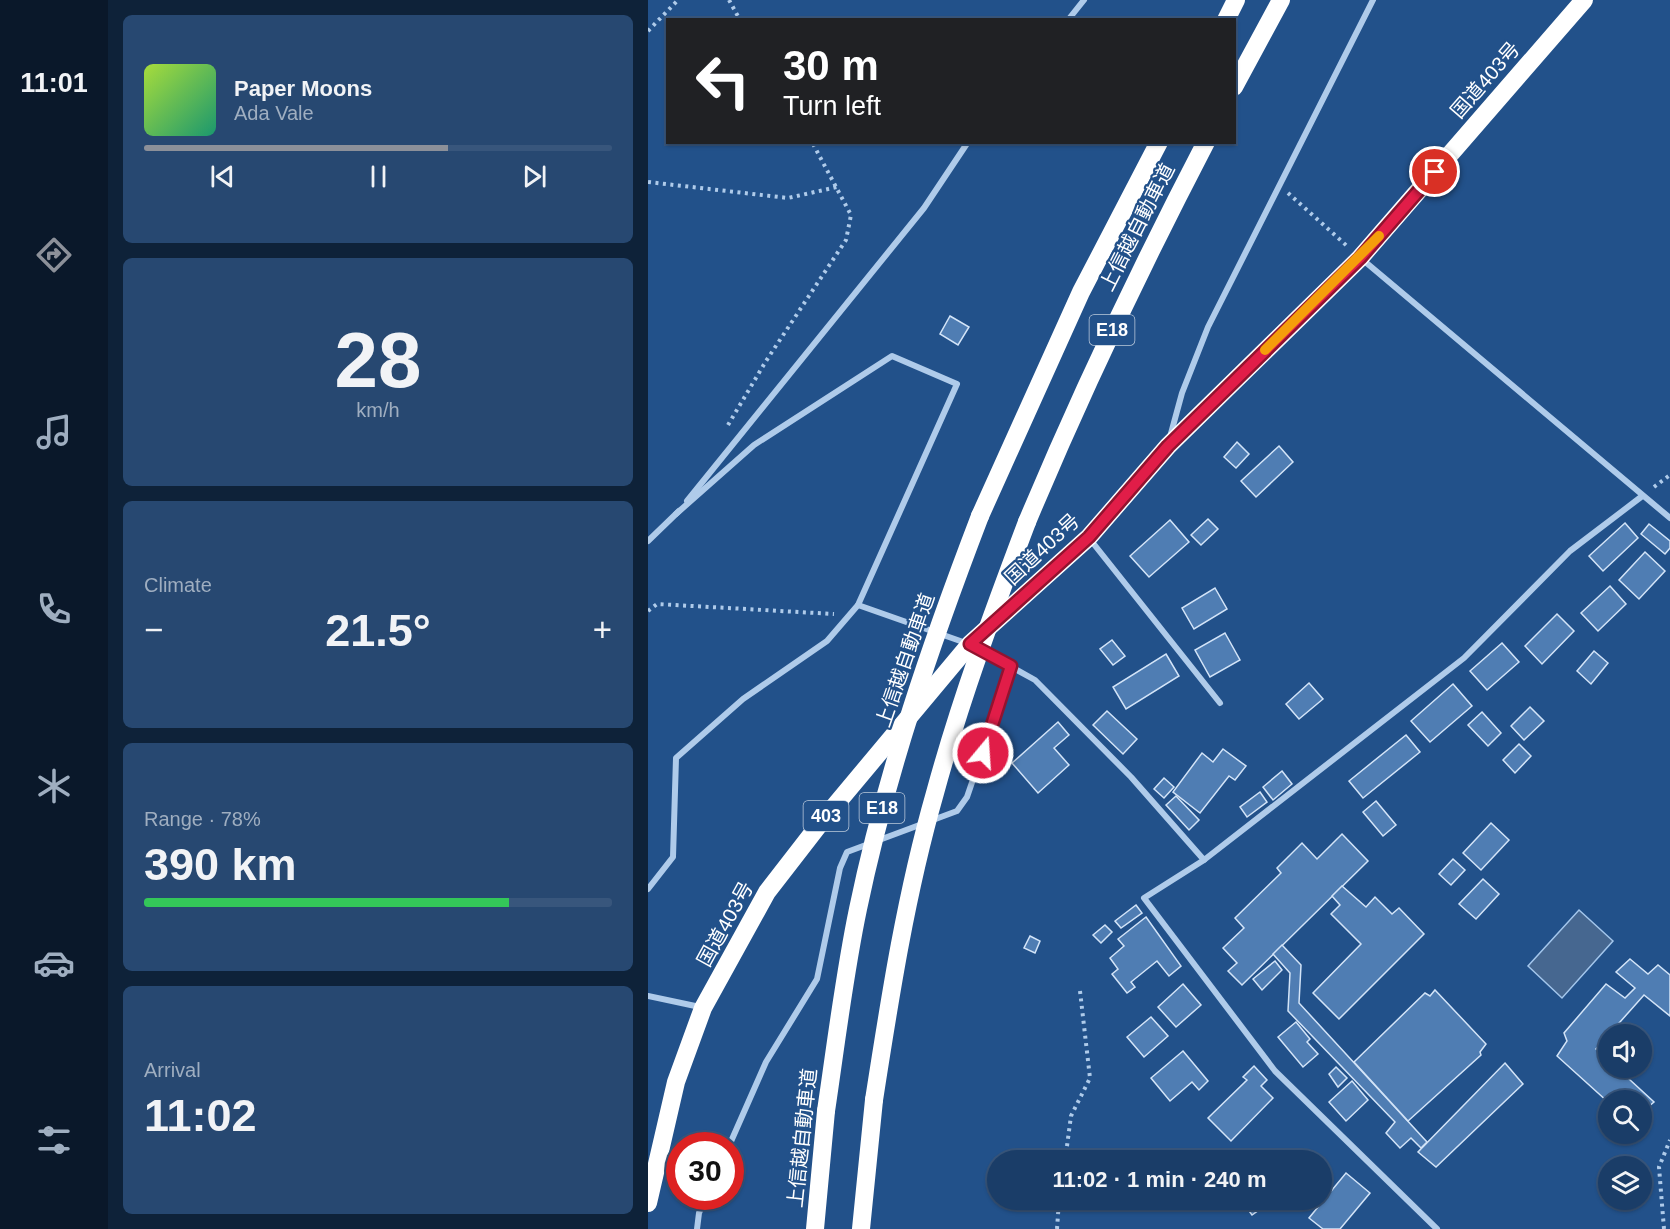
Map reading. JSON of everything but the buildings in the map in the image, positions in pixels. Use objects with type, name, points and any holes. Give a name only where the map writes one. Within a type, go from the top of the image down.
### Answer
[{"type":"highway","points":[[1227,18],[1236,0]]},
{"type":"highway","points":[[1236,83],[1281,0]]},
{"type":"highway","name":"国道403号","points":[[648,1203],[675,1082],[703,1008],[767,892],[822,820],[970,644],[1089,537],[1168,446],[1360,258],[1584,0]]},
{"type":"highway","name":"上信越自動車道","points":[[815,1229],[826,1111],[858,910],[881,813],[912,702],[980,516],[1081,292],[1158,144]]},
{"type":"highway","name":"上信越自動車道","points":[[861,1229],[874,1100],[907,909],[934,794],[962,701],[1027,522],[1100,354],[1205,144]]},
{"type":"street","points":[[1070,18],[1084,0]]},
{"type":"street","points":[[1168,446],[1182,393],[1208,327],[1373,0]]},
{"type":"street","points":[[676,514],[924,208],[967,144]]},
{"type":"street","points":[[1360,258],[1670,518]]},
{"type":"street","points":[[648,541],[754,445],[892,356],[957,384],[858,605],[827,641],[743,699],[676,758],[673,857],[648,889]]},
{"type":"street","points":[[1437,1229],[1275,1071],[1144,898],[1204,860],[1464,658],[1570,552],[1641,496]]},
{"type":"street","points":[[1089,537],[1220,703]]},
{"type":"street","points":[[858,605],[970,644],[1035,680],[1131,777],[1204,860]]},
{"type":"street","points":[[735,1132],[766,1062],[817,979],[840,868],[847,852],[957,811],[967,797],[1011,666]]},
{"type":"street","points":[[648,996],[703,1008]]},
{"type":"street","points":[[697,1229],[700,1210]]},
{"type":"path","points":[[648,31],[678,0]]},
{"type":"path","points":[[729,0],[739,18]]},
{"type":"path","points":[[724,432],[766,361],[846,240],[851,215],[813,144]]},
{"type":"path","points":[[648,182],[788,198],[837,187]]},
{"type":"path","points":[[1281,186],[1360,258]]},
{"type":"path","points":[[648,611],[657,604],[849,615]]},
{"type":"path","points":[[1066,1150],[1071,1116],[1089,1078],[1080,991]]},
{"type":"path","points":[[1664,1229],[1659,1167],[1670,1140]]},
{"type":"path","points":[[1057,1229],[1058,1210]]},
{"type":"water","points":[[1579,910],[1613,941],[1562,998],[1528,966]]},
{"type":"slow traffic","points":[[1265,350],[1360,258],[1379,236]]},
{"type":"route","points":[[983,753],[1011,666],[970,644],[1054,571],[1089,537],[1168,446],[1360,258],[1435,172]]}]
